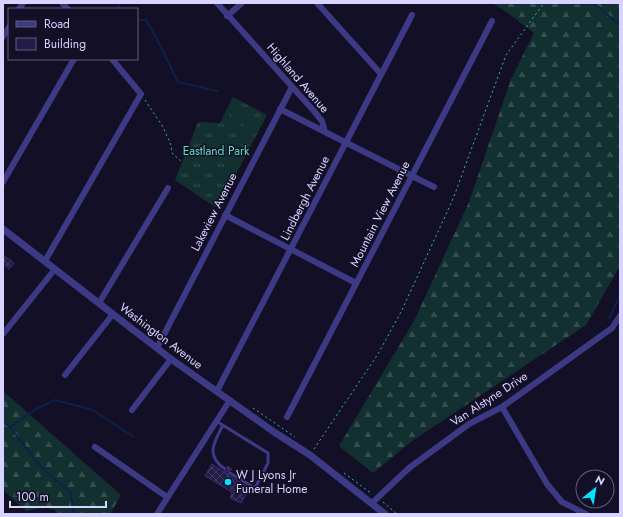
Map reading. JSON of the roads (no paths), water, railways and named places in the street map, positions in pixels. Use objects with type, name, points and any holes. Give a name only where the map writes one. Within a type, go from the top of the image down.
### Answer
[{"type":"street","name":"Highland Avenue","points":[[217,3],[322,121],[325,132],[434,187]]},
{"type":"street","points":[[227,16],[242,3]]},
{"type":"street","points":[[317,3],[381,74]]},
{"type":"street","name":"Lindbergh Avenue","points":[[217,391],[412,16]]},
{"type":"street","name":"Mountain View Avenue","points":[[287,417],[492,21]]},
{"type":"street","points":[[3,182],[73,60]]},
{"type":"street","points":[[45,261],[141,94],[113,60]]},
{"type":"street","name":"Lakeview Avenue","points":[[157,348],[292,87]]},
{"type":"street","points":[[280,108],[325,132]]},
{"type":"street","points":[[99,303],[168,188]]},
{"type":"street","points":[[225,214],[356,283]]},
{"type":"street","name":"Washington Avenue","points":[[3,228],[171,359],[230,400],[312,452],[374,500],[385,514]]},
{"type":"street","points":[[3,334],[55,269]]},
{"type":"street","points":[[65,375],[113,314]]},
{"type":"street","name":"Van Alstyne Drive","points":[[374,500],[409,468],[469,424],[502,407],[612,328],[620,316]]},
{"type":"street","points":[[132,410],[171,359]]},
{"type":"street","points":[[157,514],[230,400]]},
{"type":"street","points":[[502,407],[547,484],[562,502],[586,514]]},
{"type":"street","points":[[95,447],[168,497]]},
{"type":"lane","points":[[216,421],[268,453],[268,464],[255,488],[230,473]]},
{"type":"lane","points":[[223,425],[214,442],[213,453],[219,465],[225,470]]},
{"type":"waterway","points":[[118,3],[119,8]]},
{"type":"waterway","points":[[563,3],[595,4],[620,25]]},
{"type":"waterway","points":[[138,20],[146,20],[178,82],[217,91]]},
{"type":"waterway","points":[[609,318],[620,296]]},
{"type":"waterway","points":[[10,427],[36,409],[55,400],[93,410],[134,437]]},
{"type":"waterway","points":[[3,422],[10,427],[42,468],[70,492],[74,514]]},
{"type":"place","name":"W J Lyons Jr Funeral Home","points":[[228,482]]},
{"type":"park label","name":"Eastland Park","points":[[216,151]]}]
